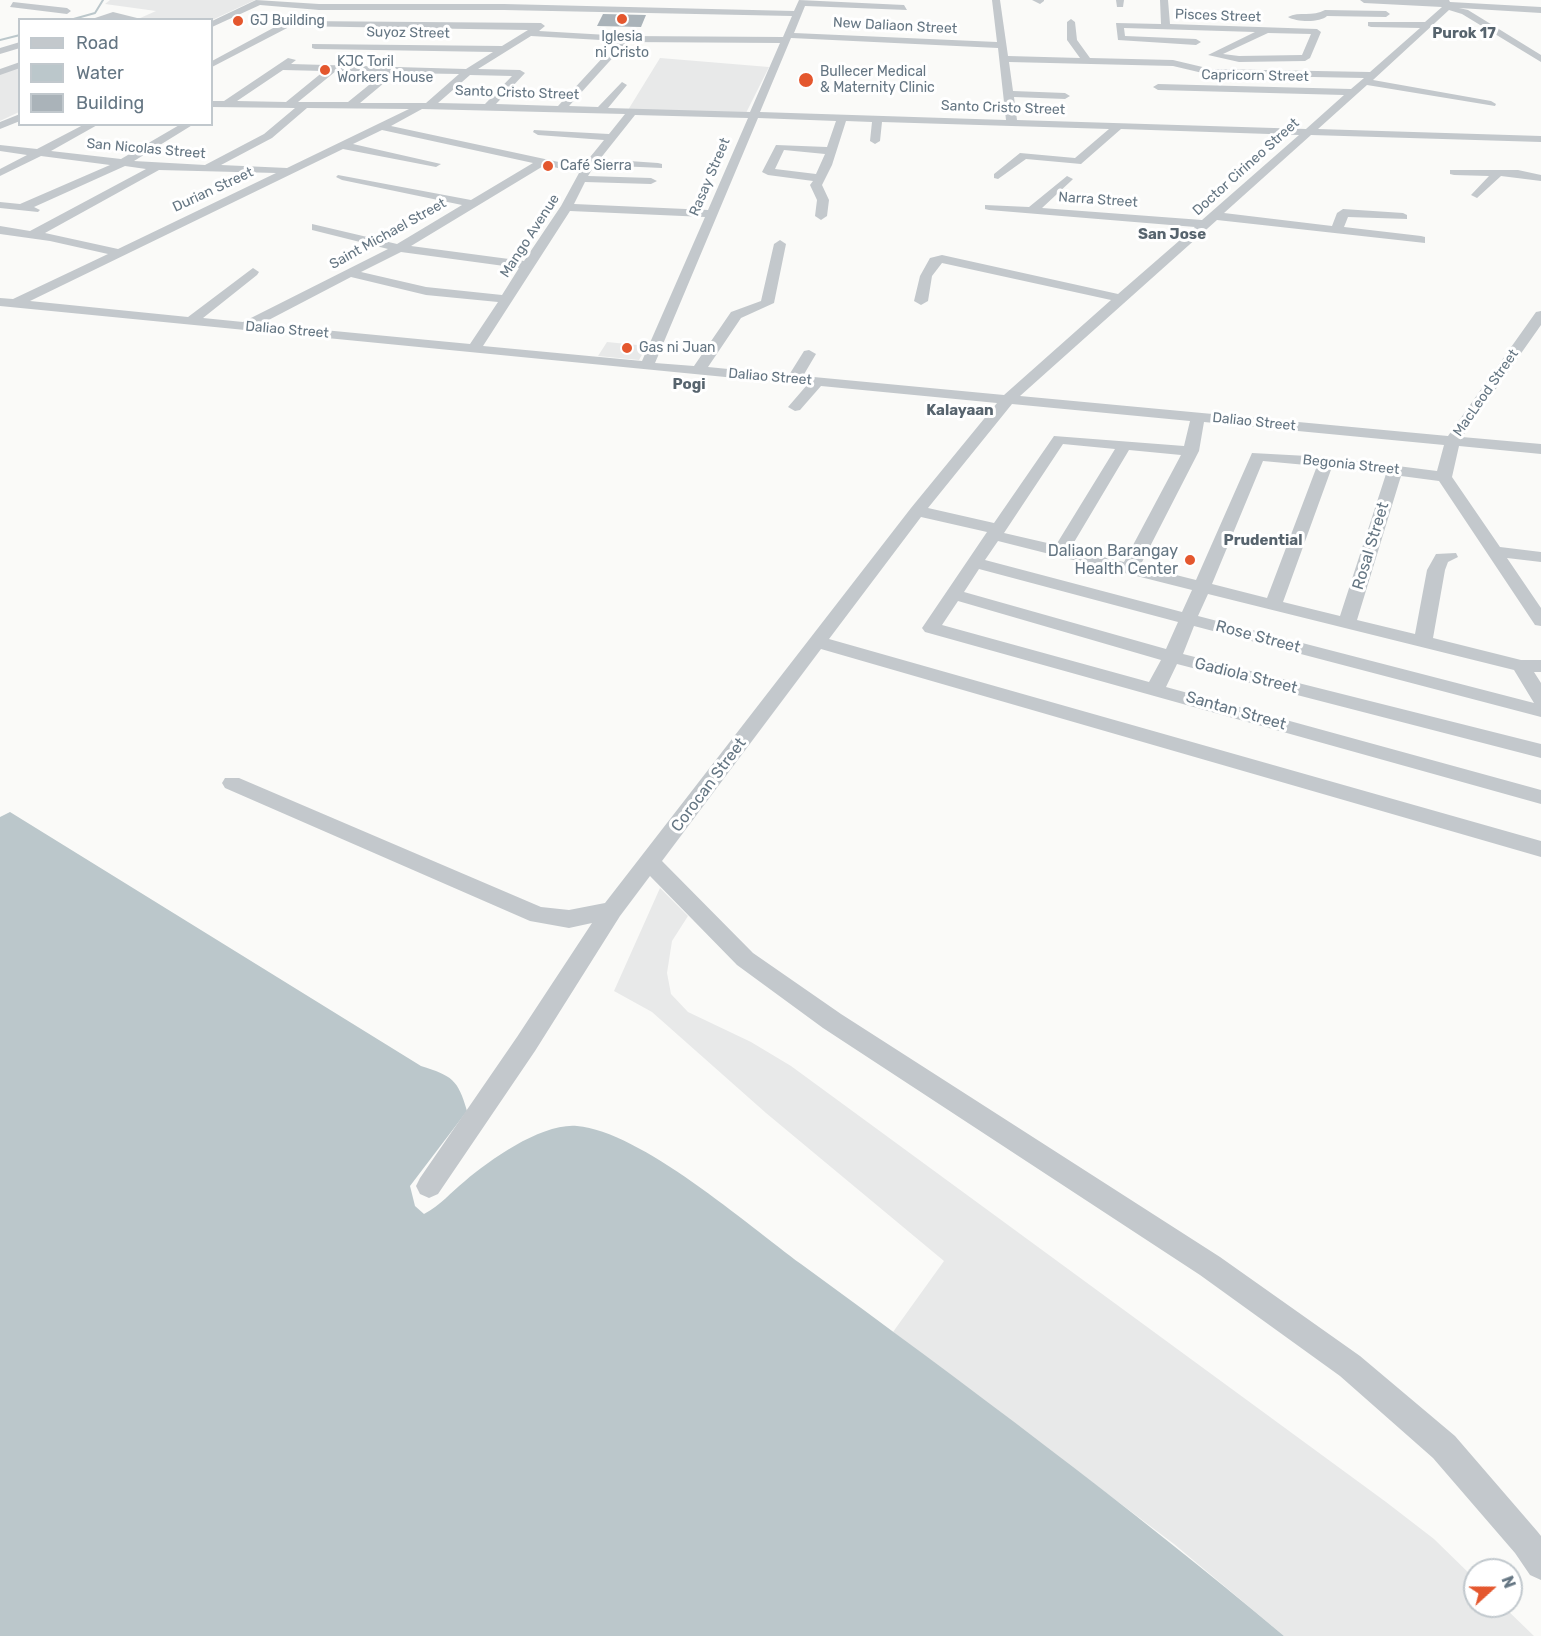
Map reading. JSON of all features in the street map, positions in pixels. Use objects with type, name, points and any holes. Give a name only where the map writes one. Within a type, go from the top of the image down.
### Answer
[{"type":"street","points":[[996,0],[1012,123]]},
{"type":"street","points":[[1164,0],[1166,27]]},
{"type":"street","points":[[1364,0],[1444,7],[1541,10]]},
{"type":"street","points":[[213,24],[261,1],[319,7],[561,8],[645,5],[904,8]]},
{"type":"street","points":[[13,5],[67,11]]},
{"type":"street","name":"Rasay Street","points":[[647,366],[710,214],[741,154],[752,115],[800,6]]},
{"type":"street","points":[[213,63],[319,7]]},
{"type":"street","points":[[1279,17],[1318,18],[1325,13],[1444,7],[1464,12],[1540,56]]},
{"type":"street","name":"Doctor Cirineo Street","points":[[1009,398],[1418,34],[1444,7]]},
{"type":"street","points":[[426,106],[470,70],[501,49],[539,28],[561,8]]},
{"type":"street","points":[[97,18],[113,15],[126,18]]},
{"type":"street","points":[[1071,22],[1072,40],[1084,54],[1086,62]]},
{"type":"street","points":[[290,23],[445,24],[539,28]]},
{"type":"street","points":[[216,105],[306,51],[346,23]]},
{"type":"street","points":[[437,36],[445,24]]},
{"type":"street","points":[[1371,24],[1428,25]]},
{"type":"street","name":"Pisces Street","points":[[1196,42],[1121,38],[1119,25],[1317,32],[1311,48]]},
{"type":"street","points":[[1173,63],[1169,54],[1224,29]]},
{"type":"street","points":[[1362,30],[1418,34]]},
{"type":"street","points":[[1265,31],[1213,55],[1239,59],[1305,58],[1311,48],[1290,47]]},
{"type":"street","name":"New Daliaon Street","points":[[529,33],[625,39],[787,38],[1001,45]]},
{"type":"street","points":[[561,109],[625,39]]},
{"type":"street","points":[[1238,43],[1257,46]]},
{"type":"street","points":[[0,51],[18,46]]},
{"type":"street","name":"Suyoz Street","points":[[306,51],[501,49]]},
{"type":"street","points":[[1004,59],[1173,63],[1211,72],[1367,78],[1491,104]]},
{"type":"street","points":[[0,72],[18,66]]},
{"type":"street","points":[[280,67],[520,73],[488,107]]},
{"type":"street","points":[[288,105],[334,68]]},
{"type":"street","points":[[351,105],[394,69]]},
{"type":"street","points":[[1185,88],[1211,72]]},
{"type":"street","points":[[600,111],[622,85]]},
{"type":"street","name":"Capricorn Street","points":[[1158,87],[1352,92]]},
{"type":"street","points":[[1009,94],[1065,96]]},
{"type":"street","name":"Santo Cristo Street","points":[[216,105],[488,107],[1541,139]]},
{"type":"street","points":[[205,170],[268,136],[304,105]]},
{"type":"street","name":"Durian Street","points":[[16,303],[116,252],[379,126],[426,106]]},
{"type":"street","name":"Mango Avenue","points":[[475,348],[567,207],[586,171],[632,112]]},
{"type":"street","points":[[0,126],[18,118]]},
{"type":"street","points":[[821,216],[823,200],[816,185],[832,151],[842,118]]},
{"type":"street","points":[[875,141],[877,119]]},
{"type":"street","points":[[0,173],[90,126]]},
{"type":"street","points":[[21,208],[123,163],[186,126]]},
{"type":"street","points":[[379,126],[541,163],[651,181]]},
{"type":"street","points":[[998,176],[1024,155],[1065,162],[1080,161],[1119,126]]},
{"type":"street","points":[[538,132],[613,138]]},
{"type":"street","points":[[340,145],[445,160]]},
{"type":"street","points":[[421,171],[474,146]]},
{"type":"street","points":[[820,178],[768,172],[769,157],[780,147],[832,151]]},
{"type":"street","name":"San Nicolas Street","points":[[0,148],[157,167],[205,170],[291,170]]},
{"type":"street","name":"Saint Michael Street","points":[[246,326],[399,248],[541,163]]},
{"type":"street","points":[[586,171],[658,166]]},
{"type":"street","points":[[31,235],[157,167]]},
{"type":"street","points":[[1454,172],[1498,173],[1541,178]]},
{"type":"street","points":[[1477,195],[1498,173]]},
{"type":"street","points":[[342,177],[472,204]]},
{"type":"street","points":[[1032,210],[1067,178]]},
{"type":"street","points":[[388,187],[405,179]]},
{"type":"street","points":[[0,205],[67,217]]},
{"type":"street","points":[[567,207],[710,214]]},
{"type":"street","name":"Narra Street","points":[[989,207],[1205,225]]},
{"type":"street","points":[[1337,230],[1343,213],[1403,217]]},
{"type":"street","points":[[1215,216],[1421,240]]},
{"type":"street","points":[[316,227],[399,248],[528,265]]},
{"type":"street","points":[[0,230],[116,252]]},
{"type":"street","points":[[698,371],[736,315],[767,303],[780,244]]},
{"type":"street","points":[[921,301],[926,276],[934,261],[942,259],[1122,299]]},
{"type":"street","points":[[191,321],[253,272]]},
{"type":"street","points":[[348,273],[426,291],[507,298]]},
{"type":"street","name":"Daliao Street","points":[[0,302],[698,371],[1541,449]]},
{"type":"street","name":"MacLeod Street","points":[[1452,441],[1541,315]]},
{"type":"street","points":[[794,379],[809,354]]},
{"type":"street","points":[[795,407],[818,381]]},
{"type":"street","name":"Corocan Street","points":[[429,1186],[526,1044],[612,910],[917,511],[1009,398]]},
{"type":"street","points":[[1130,568],[1191,451],[1198,416]]},
{"type":"street","points":[[953,594],[1059,439],[1191,451]]},
{"type":"street","points":[[1452,441],[1444,477],[1539,615]]},
{"type":"street","points":[[1060,552],[1125,444]]},
{"type":"street","name":"Begonia Street","points":[[1200,586],[1257,456],[1444,477]]},
{"type":"street","points":[[1273,604],[1326,462]]},
{"type":"street","name":"Rosal Street","points":[[1347,623],[1395,470]]},
{"type":"street","points":[[917,511],[1060,552],[1521,666],[1541,666]]},
{"type":"street","points":[[1496,552],[1541,557]]},
{"type":"street","points":[[1423,642],[1436,570],[1442,558],[1450,558]]},
{"type":"street","name":"Rose Street","points":[[975,563],[1541,711]]},
{"type":"street","points":[[1155,689],[1172,657],[1200,586]]},
{"type":"street","name":"Santan Street","points":[[953,594],[931,628],[1541,797]]},
{"type":"street","name":"Gadiola Street","points":[[953,594],[1172,657],[1541,751]]},
{"type":"street","points":[[818,642],[1541,849]]},
{"type":"street","points":[[1521,666],[1541,699]]},
{"type":"street","points":[[232,783],[538,915],[569,919],[612,910]]},
{"type":"street","points":[[650,862],[745,959],[832,1021],[1210,1266],[1350,1366],[1444,1448],[1526,1542],[1541,1564]]},
{"type":"shaded area","points":[[110,0],[255,0],[213,20],[140,18],[156,11],[105,4]]},
{"type":"shaded area","points":[[660,58],[769,67],[746,113],[628,110]]},
{"type":"shaded area","points":[[18,67],[18,112],[0,121],[0,74]]},
{"type":"shaded area","points":[[607,342],[647,346],[639,360],[598,356]]},
{"type":"shaded area","points":[[660,888],[688,916],[672,941],[667,973],[671,994],[688,1012],[751,1042],[791,1066],[1434,1539],[1463,1567],[1463,1618],[1515,1618],[1534,1636],[1284,1636],[1174,1544],[893,1332],[944,1261],[766,1113],[652,1012],[614,991]]},
{"type":"water","points":[[10,812],[421,1066],[452,1080],[457,1085],[467,1111],[410,1186],[415,1206],[424,1214],[503,1153],[548,1130],[577,1126],[603,1132],[631,1144],[693,1182],[985,1400],[1166,1539],[1284,1636],[0,1636],[0,817]]},
{"type":"building","name":"Iglesia ni Cristo","points":[[603,14],[646,15],[641,27],[597,26]]},
{"type":"waterway","points":[[77,18],[95,13],[103,0]]},
{"type":"waterway","points":[[0,40],[18,36]]},
{"type":"place","name":"Iglesia ni Cristo","points":[[622,19]]},
{"type":"place","name":"GJ Building","points":[[238,21]]},
{"type":"place","name":"KJC Toril Workers House","points":[[325,70]]},
{"type":"place","name":"Bullecer Medical & Maternity Clinic","points":[[806,80]]},
{"type":"place","name":"Café Sierra","points":[[548,166]]},
{"type":"place","name":"Gas ni Juan","points":[[627,348]]},
{"type":"place","name":"Daliaon Barangay Health Center","points":[[1190,560]]},
{"type":"district","name":"Purok 17","points":[[1464,34]]},
{"type":"district","name":"San Jose","points":[[1172,235]]},
{"type":"district","name":"Pogi","points":[[689,385]]},
{"type":"district","name":"Kalayaan","points":[[960,411]]},
{"type":"district","name":"Prudential","points":[[1263,541]]}]
